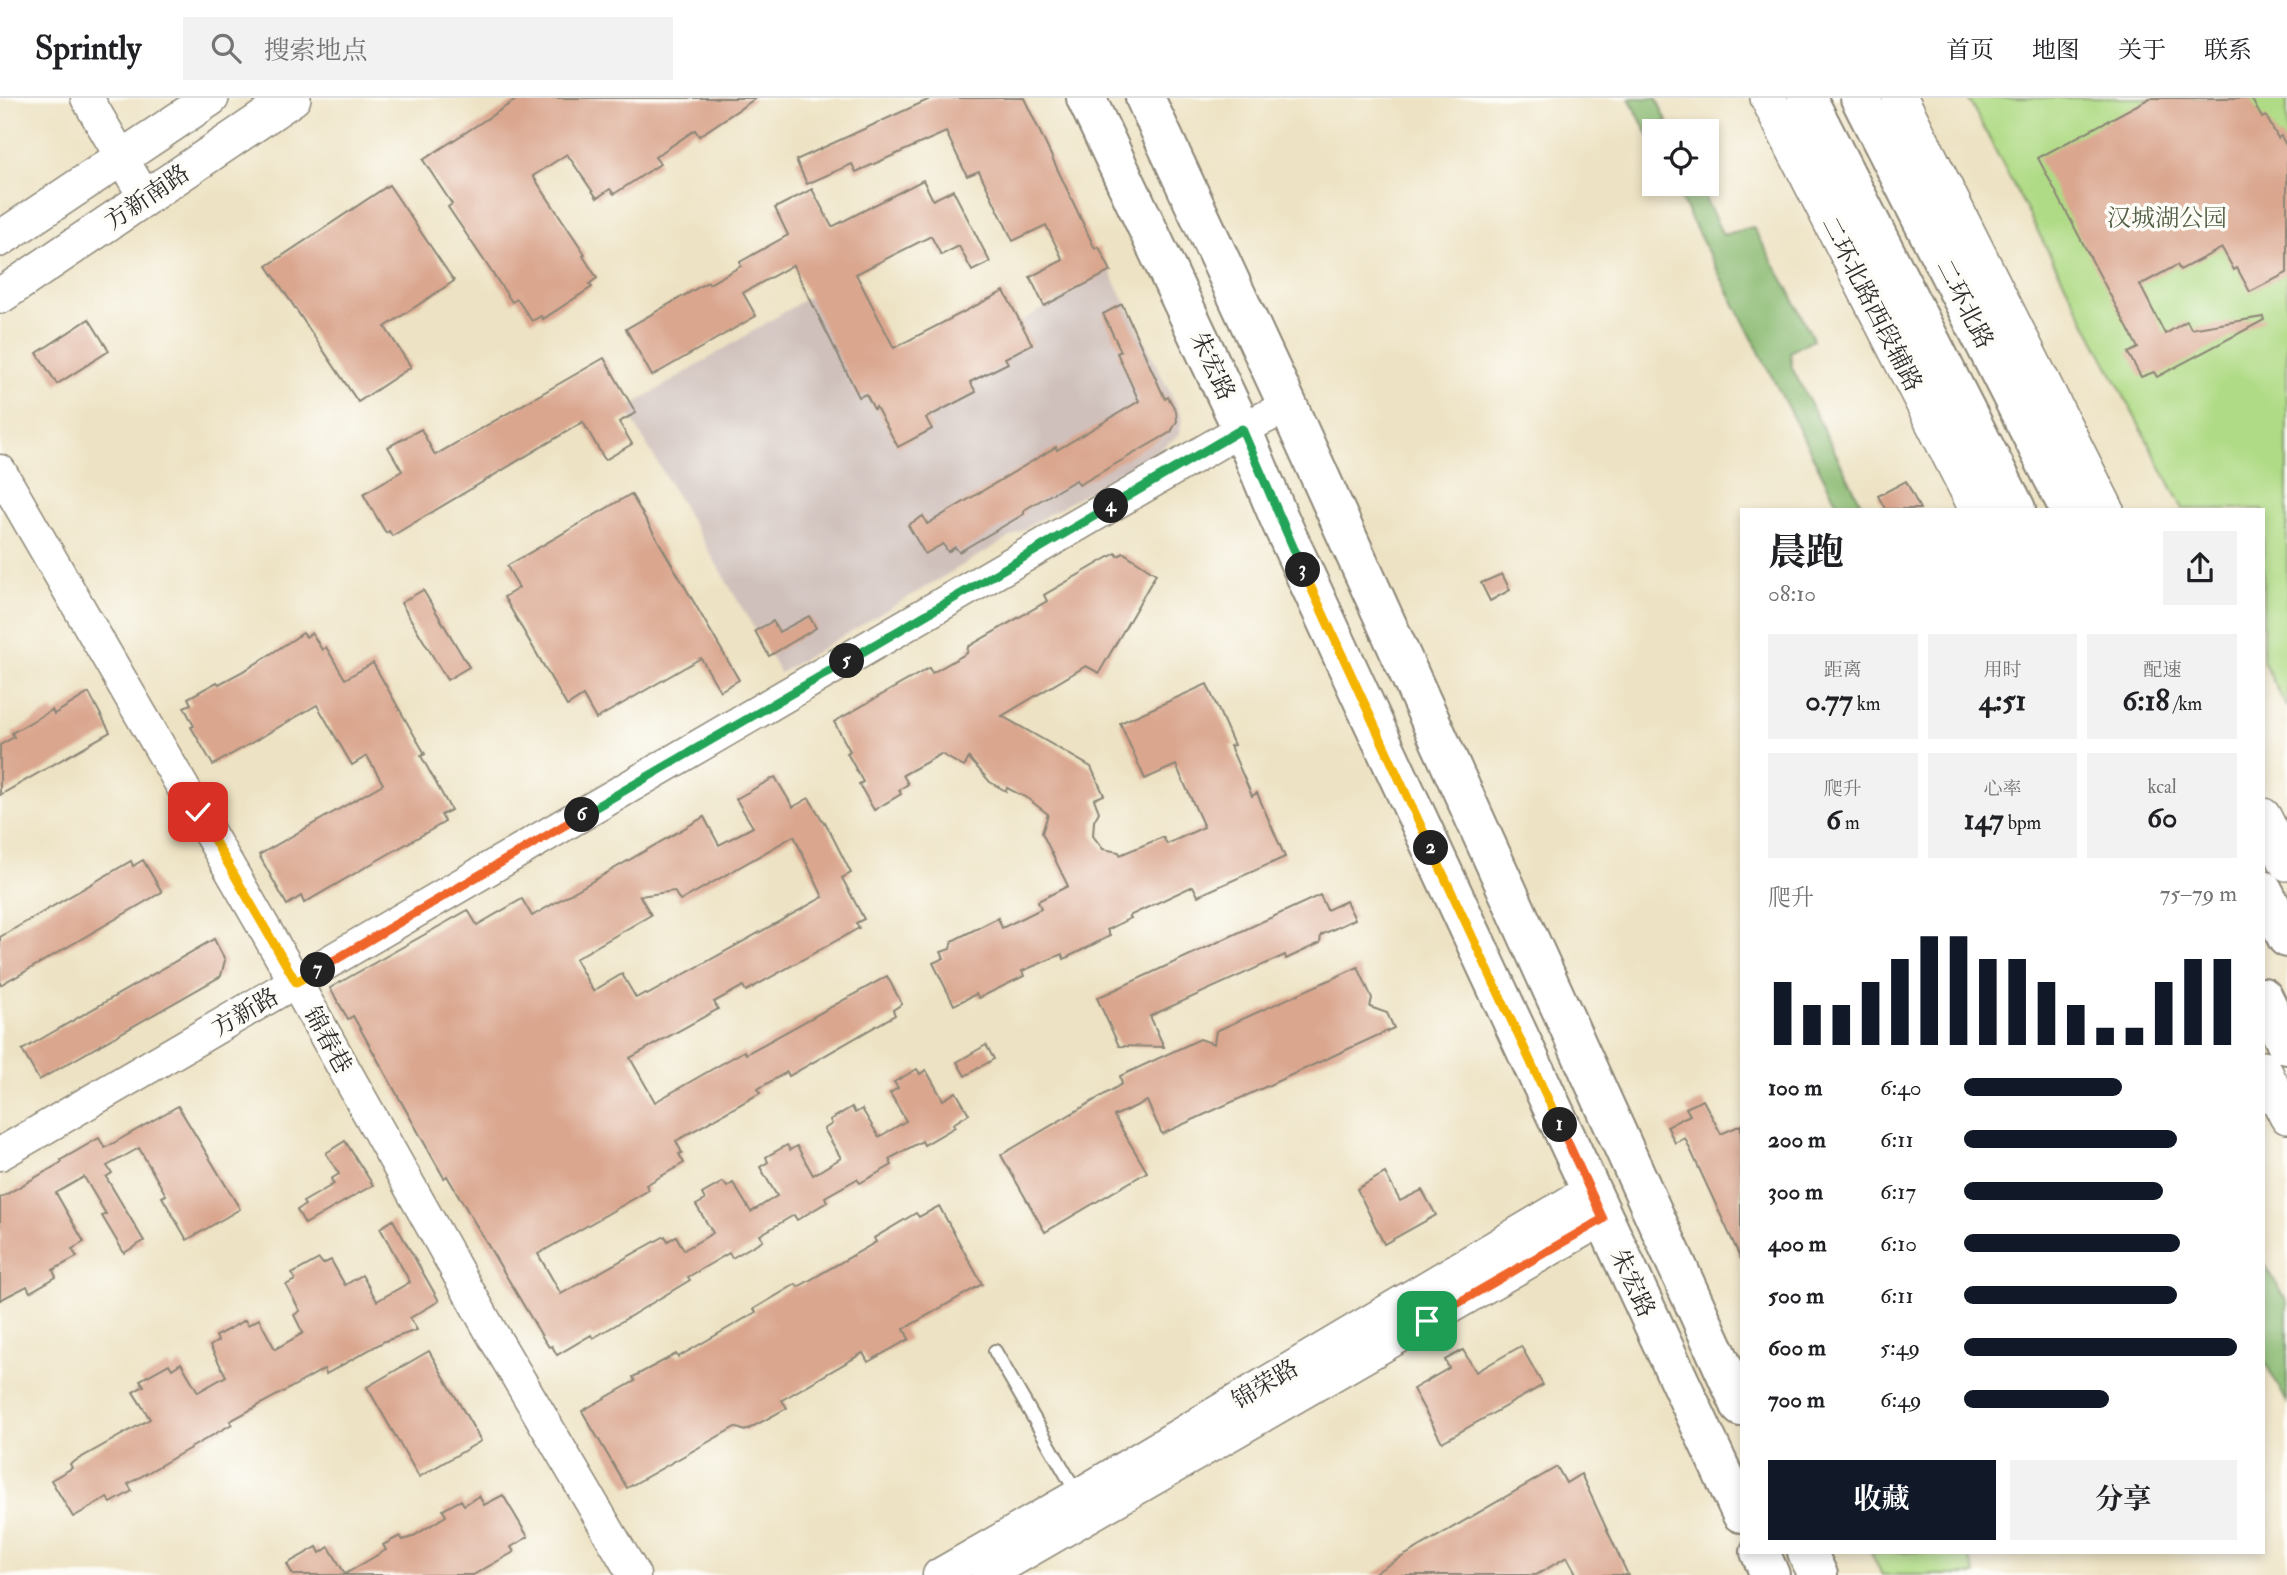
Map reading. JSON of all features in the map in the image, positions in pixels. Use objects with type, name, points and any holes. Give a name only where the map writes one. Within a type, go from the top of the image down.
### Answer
[{"type":"main road","name":"方新南路","points":[[0,239],[211,98]]},
{"type":"main road","name":"方新南路","points":[[0,296],[293,98]]},
{"type":"main road","name":"朱宏路","points":[[1086,98],[1242,429],[1279,518],[1740,1511]]},
{"type":"main road","name":"朱宏路","points":[[1145,98],[1288,406],[1740,1405]]},
{"type":"main road","points":[[1163,98],[1177,129],[1180,173]]},
{"type":"main road","name":"二环北路西段辅路","points":[[1768,98],[1976,508]]},
{"type":"main road","name":"二环北路","points":[[1807,98],[2014,508]]},
{"type":"main road","name":"二环北路","points":[[1860,98],[2068,508]]},
{"type":"main road","points":[[1900,98],[2105,508]]},
{"type":"main road","points":[[2265,820],[2287,863]]},
{"type":"main road","points":[[2265,894],[2287,938]]},
{"type":"main road","points":[[2265,1001],[2287,1045]]},
{"type":"main road","points":[[2265,1073],[2287,1116]]},
{"type":"main road","points":[[1761,1554],[1770,1575]]},
{"type":"main road","points":[[1808,1554],[1818,1575]]},
{"type":"street","points":[[87,98],[145,198]]},
{"type":"street","name":"方新路","points":[[0,1154],[1242,429],[1288,406]]},
{"type":"street","name":"锦春巷","points":[[0,471],[296,982],[489,1330],[634,1575]]},
{"type":"street","name":"锦荣路","points":[[939,1575],[1596,1205]]},
{"type":"street","name":"锦荣路","points":[[987,1575],[1596,1205]]},
{"type":"lane","points":[[995,1351],[1078,1495]]},
{"type":"shaded area","points":[[1110,271],[1182,417],[1180,434],[1163,447],[780,673],[626,409],[817,292],[874,404]]},
{"type":"green space","points":[[1629,98],[1656,98],[1666,119],[1642,119],[1642,123]]},
{"type":"green space","name":"汉城湖公园","points":[[1968,98],[2287,98],[2287,708],[2265,665],[2265,508],[2182,508]]},
{"type":"green space","points":[[1679,196],[1704,196],[1723,235],[1753,227],[1813,339],[1790,352],[1792,368],[1863,508],[1839,508]]},
{"type":"green space","points":[[2265,1264],[2287,1302],[2287,1402],[2265,1363]]},
{"type":"green space","points":[[1872,1554],[1968,1554],[1976,1575],[1882,1575]]},
{"type":"building","points":[[519,98],[756,98],[699,136],[695,130],[655,157],[660,164],[614,194],[610,189],[597,198],[567,154],[533,176],[585,254],[583,256],[597,278],[589,284],[592,287],[543,319],[541,316],[532,321],[517,299],[512,302],[448,207],[452,204],[423,160]]},
{"type":"building","points":[[932,98],[1024,98],[1095,249],[1099,247],[1111,271],[1044,306],[1030,277],[1063,260],[1046,225],[1013,241],[979,171],[967,176],[946,132],[856,172],[852,164],[807,184],[796,160]]},
{"type":"building","points":[[2150,98],[2251,98],[2262,118],[2266,116],[2278,138],[2281,136],[2287,147],[2287,273],[2250,292],[2222,248],[2180,270],[2177,265],[2140,285],[2165,334],[2187,321],[2191,329],[2263,317],[2264,320],[2157,377],[2154,372],[2141,377],[2128,353],[2138,348],[2038,158]]},
{"type":"building","points":[[923,180],[933,200],[953,190],[990,262],[972,271],[959,246],[941,255],[931,236],[856,274],[894,348],[1004,291],[1032,344],[1005,358],[1008,363],[970,382],[976,392],[926,418],[932,429],[898,447],[866,394],[859,397],[793,265],[743,293],[756,316],[652,376],[626,329],[741,266],[740,262],[788,235],[775,208],[812,189],[832,227]]},
{"type":"building","points":[[389,185],[454,281],[385,327],[411,367],[358,402],[267,266]]},
{"type":"building","points":[[1122,304],[1165,399],[1168,397],[1176,411],[1177,421],[1171,432],[1079,485],[1076,480],[959,552],[955,547],[948,552],[943,544],[925,554],[908,525],[923,516],[927,524],[1139,401],[1117,353],[1121,351],[1103,314]]},
{"type":"building","points":[[89,319],[109,351],[57,384],[37,353]]},
{"type":"building","points":[[604,358],[636,413],[619,422],[632,444],[605,460],[583,422],[392,536],[389,531],[386,533],[363,494],[402,471],[388,447],[421,429],[435,455]]},
{"type":"building","points":[[1906,481],[1920,508],[1884,508],[1878,496]]},
{"type":"building","points":[[631,494],[739,680],[720,691],[701,658],[596,719],[583,696],[567,706],[504,597],[519,588],[507,566]]},
{"type":"building","points":[[1116,553],[1118,556],[1124,553],[1156,574],[1099,673],[1086,666],[1002,716],[1091,767],[1104,795],[1094,799],[1099,812],[1094,821],[1093,836],[1103,849],[1119,852],[1120,855],[1163,837],[1167,844],[1204,827],[1176,765],[1145,779],[1120,723],[1207,684],[1234,745],[1230,746],[1252,796],[1257,793],[1285,857],[1198,896],[1193,886],[1129,916],[1131,918],[1107,930],[1110,936],[1064,959],[1062,954],[1022,971],[1024,976],[979,998],[976,994],[954,1005],[933,963],[944,958],[941,952],[950,949],[952,941],[998,918],[1002,928],[1041,909],[1038,901],[1068,886],[1042,833],[1048,814],[1027,798],[990,782],[969,758],[964,767],[941,754],[903,775],[908,784],[899,790],[901,794],[874,810],[859,784],[863,782],[834,722],[929,668],[932,673],[967,653],[968,647],[1047,601],[1044,595]]},
{"type":"building","points":[[1502,574],[1510,590],[1490,601],[1481,583]]},
{"type":"building","points":[[423,590],[469,667],[447,680],[401,603]]},
{"type":"building","points":[[809,616],[816,628],[769,656],[755,631],[773,621],[779,632]]},
{"type":"building","points":[[303,633],[306,637],[312,633],[322,650],[326,647],[345,679],[373,663],[425,754],[421,756],[451,810],[441,815],[445,822],[304,903],[301,896],[287,905],[259,855],[383,784],[367,756],[352,765],[317,705],[213,765],[191,727],[194,726],[184,707],[191,704],[188,698],[249,668]]},
{"type":"building","points":[[89,693],[110,732],[0,795],[0,745],[14,737],[12,733],[52,710],[54,714]]},
{"type":"building","points":[[775,777],[793,807],[809,798],[825,822],[851,873],[842,878],[864,919],[856,923],[859,928],[746,991],[743,986],[714,1002],[718,1009],[630,1058],[655,1102],[744,1051],[746,1054],[887,976],[902,1004],[893,1010],[895,1015],[789,1076],[787,1072],[758,1089],[760,1093],[676,1141],[684,1163],[646,1185],[649,1190],[538,1254],[561,1294],[665,1236],[668,1241],[676,1236],[684,1250],[713,1233],[696,1205],[705,1200],[702,1194],[723,1182],[727,1187],[733,1183],[751,1212],[777,1196],[760,1167],[768,1162],[766,1157],[787,1145],[790,1150],[797,1146],[813,1175],[841,1158],[824,1129],[832,1124],[830,1120],[852,1107],[855,1113],[862,1109],[879,1137],[906,1121],[890,1093],[898,1088],[894,1082],[917,1069],[920,1074],[926,1070],[943,1100],[956,1092],[969,1114],[953,1124],[955,1127],[924,1145],[922,1141],[889,1159],[892,1165],[860,1183],[857,1179],[825,1197],[827,1202],[797,1220],[794,1215],[760,1235],[763,1240],[732,1258],[729,1253],[614,1326],[593,1338],[591,1335],[557,1355],[543,1338],[447,1176],[444,1178],[353,1016],[348,1019],[330,988],[468,910],[477,925],[522,899],[532,916],[704,817],[719,845],[753,827],[736,799]],"holes":[[[794,836],[823,897],[647,995],[645,993],[636,998],[622,974],[593,991],[575,959],[651,915],[640,896],[674,891],[680,901]]]},
{"type":"building","points":[[143,860],[162,892],[0,985],[0,937],[131,861],[133,866]]},
{"type":"building","points":[[1320,895],[1327,910],[1346,901],[1355,919],[1321,935],[1320,943],[1286,959],[1285,955],[1150,1016],[1164,1047],[1119,1046],[1097,998]]},
{"type":"building","points":[[214,939],[225,960],[221,976],[39,1080],[22,1050]]},
{"type":"building","points":[[1358,967],[1372,998],[1370,1007],[1387,1013],[1394,1028],[1162,1134],[1147,1101],[1114,1116],[1147,1172],[1045,1232],[1001,1155],[1122,1084],[1120,1076],[1200,1039],[1214,1044],[1216,1031]]},
{"type":"building","points":[[986,1045],[994,1059],[965,1076],[957,1062]]},
{"type":"building","points":[[1703,1100],[1721,1134],[1740,1125],[1740,1257],[1685,1138],[1675,1143],[1667,1126],[1690,1115],[1686,1108]]},
{"type":"building","points":[[178,1106],[240,1209],[187,1240],[162,1197],[166,1195],[139,1148],[107,1166],[112,1173],[106,1177],[144,1241],[124,1253],[102,1216],[106,1214],[84,1177],[56,1193],[84,1242],[72,1249],[77,1257],[53,1270],[56,1277],[30,1292],[27,1286],[0,1300],[0,1198],[99,1138],[105,1148]]},
{"type":"building","points":[[345,1141],[373,1185],[305,1224],[297,1210],[305,1205],[303,1202],[334,1184],[331,1179],[339,1174],[326,1153]]},
{"type":"building","points":[[1385,1173],[1400,1201],[1422,1190],[1436,1215],[1384,1244],[1357,1189]]},
{"type":"building","points":[[939,1206],[982,1284],[904,1329],[909,1339],[868,1362],[863,1353],[782,1400],[787,1408],[745,1431],[735,1427],[627,1488],[582,1411],[635,1381],[633,1377],[676,1354],[678,1357],[756,1312],[754,1309],[796,1284],[798,1287],[876,1242],[874,1238],[916,1213],[919,1217]]},
{"type":"building","points":[[393,1220],[439,1301],[410,1318],[417,1330],[385,1341],[326,1374],[324,1369],[230,1421],[232,1424],[128,1484],[132,1491],[111,1503],[107,1498],[73,1517],[51,1480],[72,1468],[70,1464],[150,1419],[133,1392],[144,1386],[140,1380],[169,1364],[172,1369],[181,1363],[198,1392],[226,1376],[210,1346],[218,1341],[216,1336],[245,1320],[248,1325],[259,1319],[275,1349],[303,1333],[294,1315],[300,1311],[286,1285],[295,1280],[292,1274],[319,1259],[323,1264],[331,1260],[345,1285],[362,1275],[377,1301],[410,1282],[380,1228]]},
{"type":"building","points":[[1521,1346],[1543,1385],[1442,1442],[1413,1389],[1449,1368],[1445,1360],[1463,1350],[1476,1372]]},
{"type":"building","points":[[429,1351],[481,1441],[419,1477],[367,1387]]},
{"type":"building","points":[[1557,1467],[1566,1483],[1581,1474],[1628,1575],[1577,1575],[1567,1557],[1536,1575],[1371,1575]]},
{"type":"building","points":[[503,1495],[528,1537],[511,1547],[514,1552],[473,1575],[293,1575],[287,1564],[317,1547],[320,1553],[329,1547],[345,1574],[386,1550],[383,1545],[400,1536],[403,1540],[412,1537],[446,1516],[443,1510],[461,1500],[464,1505],[479,1496],[484,1505]]},
{"type":"route","points":[[198,812],[296,982],[1242,429],[1279,518],[1603,1219],[1427,1321]]}]
